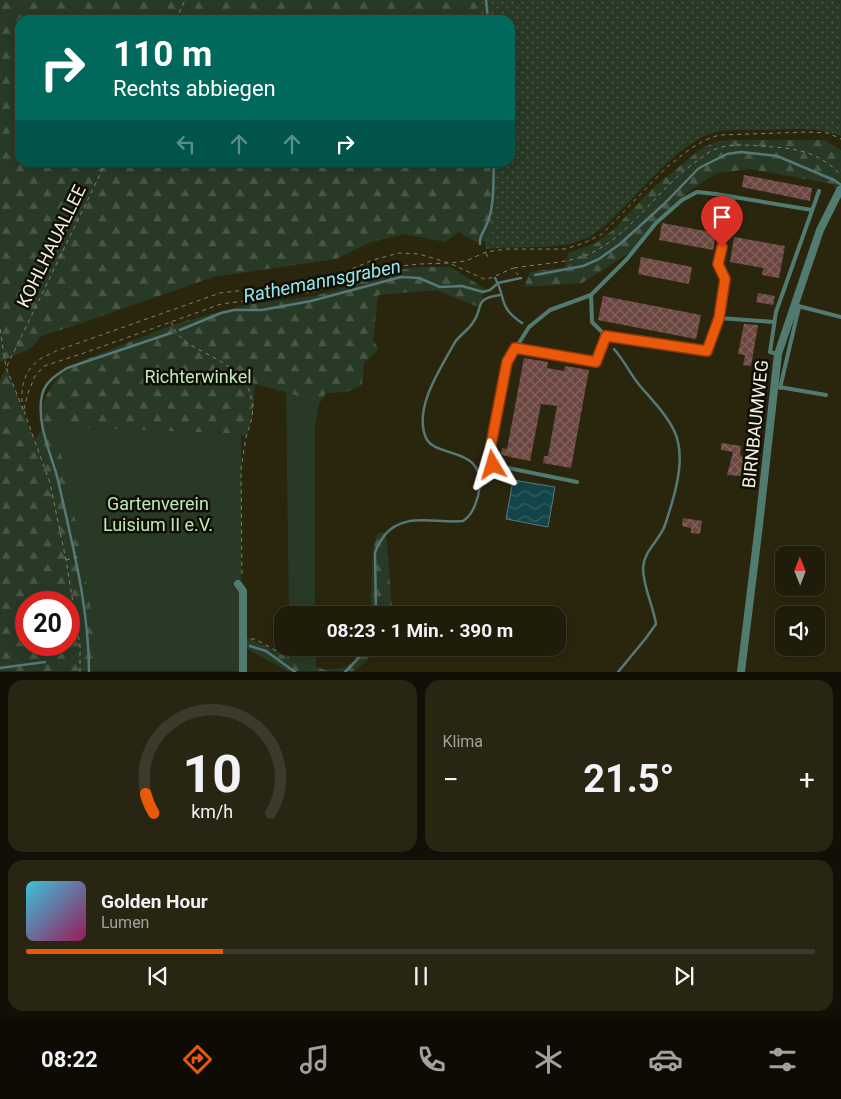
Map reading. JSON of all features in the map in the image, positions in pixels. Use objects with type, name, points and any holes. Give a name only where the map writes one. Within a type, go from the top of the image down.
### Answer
[{"type":"street","name":"BIRNBAUMWEG","points":[[741,672],[777,387],[778,354],[796,306],[820,230],[840,190]]},
{"type":"street","points":[[240,588],[243,672]]},
{"type":"lane","points":[[778,354],[770,352],[776,312],[819,191]]},
{"type":"lane","points":[[577,482],[493,465],[488,460],[507,362],[529,328],[550,310],[592,295],[627,259],[656,224],[682,200],[697,192],[812,210]]},
{"type":"lane","points":[[592,295],[592,322],[606,336],[707,351],[719,318],[725,279],[718,264],[734,197]]},
{"type":"lane","points":[[826,395],[777,387],[796,306],[841,317]]},
{"type":"lane","points":[[719,318],[774,322]]},
{"type":"lane","points":[[515,348],[596,362],[606,336]]},
{"type":"path","points":[[178,15],[185,0]]},
{"type":"path","points":[[24,410],[35,376],[44,366],[221,304],[312,292],[349,281],[382,268],[466,261],[486,252],[506,249],[565,249],[584,243],[602,234],[668,167],[690,149],[705,140],[719,135],[808,132],[828,134],[841,139]]},
{"type":"path","name":"KOHLHAUALLEE","points":[[6,367],[104,167]]},
{"type":"path","points":[[486,252],[489,260]]},
{"type":"path","points":[[24,410],[21,396],[24,380],[31,367],[39,359],[56,351],[220,293],[312,282],[373,260],[399,253],[419,254],[449,263],[484,279],[528,265]]},
{"type":"path","points":[[514,268],[518,275]]},
{"type":"path","points":[[170,321],[184,342],[222,362],[241,376],[249,390],[253,405],[241,469],[240,588]]},
{"type":"path","points":[[0,329],[6,367],[24,410],[50,483],[66,560],[80,646],[80,672]]},
{"type":"path","points":[[66,560],[81,556]]},
{"type":"path","points":[[243,640],[255,639],[289,658]]},
{"type":"green space","points":[[0,0],[477,0],[478,15],[15,15],[15,167],[491,167],[491,224],[488,240],[476,242],[459,232],[445,242],[404,234],[371,242],[336,259],[213,277],[41,336],[31,348],[0,362]]},
{"type":"green space","points":[[477,0],[841,0],[841,136],[824,131],[797,129],[726,130],[707,135],[693,142],[667,163],[610,221],[590,236],[574,243],[563,245],[486,249],[484,240],[488,239],[491,224],[491,167],[515,167],[515,15],[478,15]]},
{"type":"green space","points":[[824,140],[841,150],[841,200],[833,184],[750,169],[717,173],[689,191],[631,252],[582,283],[524,287],[530,272],[565,267],[568,253],[596,243],[613,230],[654,187],[702,148],[718,141]]},
{"type":"green space","name":"Richterwinkel","points":[[420,267],[450,267],[485,289],[479,307],[436,290],[378,295],[373,341],[379,349],[364,363],[362,385],[347,392],[326,393],[319,404],[286,392],[255,384],[252,418],[246,437],[240,434],[55,427],[77,523],[93,621],[98,671],[0,671],[0,381],[6,367],[34,440],[43,428],[42,407],[47,394],[59,375],[79,362],[175,324],[245,305],[314,296],[349,286],[383,272]]},
{"type":"green space","points":[[286,392],[319,404],[315,427],[315,606],[289,606]]},
{"type":"green space","name":"Gartenverein Luisium II e.V.","points":[[55,427],[241,434],[241,671],[98,671],[91,609],[81,548]]},
{"type":"green space","points":[[386,532],[392,606],[370,606],[373,548],[378,533]]},
{"type":"green space","points":[[244,636],[274,650],[274,656],[287,656],[325,670],[347,667],[357,656],[371,656],[355,671],[287,671],[244,647]]},
{"type":"green space","points":[[316,656],[316,667],[289,657]]},
{"type":"water","points":[[513,480],[555,487],[548,527],[506,519]]},
{"type":"building","points":[[744,175],[812,188],[810,201],[742,187]]},
{"type":"building","points":[[662,223],[716,233],[713,250],[659,240]]},
{"type":"building","points":[[734,237],[785,246],[779,278],[762,275],[763,268],[730,262]]},
{"type":"building","points":[[641,257],[692,267],[689,284],[638,274]]},
{"type":"building","points":[[758,293],[775,296],[773,305],[756,302]]},
{"type":"building","points":[[603,296],[701,315],[696,339],[598,320]]},
{"type":"building","points":[[744,324],[758,325],[751,366],[743,365],[745,355],[738,354]]},
{"type":"building","points":[[524,358],[548,362],[547,368],[564,371],[565,366],[589,370],[571,468],[543,463],[544,456],[548,456],[557,406],[541,404],[530,461],[501,455],[502,448],[507,449]]},
{"type":"building","points":[[721,443],[741,446],[740,454],[743,457],[741,476],[727,475],[733,452],[721,450]]},
{"type":"building","points":[[683,518],[702,521],[700,534],[691,533],[691,528],[682,526]]},
{"type":"waterway","points":[[486,0],[488,15]]},
{"type":"waterway","points":[[535,275],[583,266],[599,259],[620,244],[664,204],[699,168],[727,154],[741,152],[777,156],[834,180],[841,185]]},
{"type":"waterway","points":[[480,244],[491,211],[494,167]]},
{"type":"waterway","name":"Rathemannsgraben","points":[[180,330],[221,313],[234,310],[262,310],[311,301],[401,277],[419,278],[440,287],[462,286],[483,292],[490,290],[498,283]]},
{"type":"waterway","points":[[495,278],[506,307],[522,323]]},
{"type":"waterway","points":[[498,283],[521,278]]},
{"type":"waterway","points":[[376,606],[375,553],[384,536],[392,528],[410,521],[463,521],[471,513],[476,503],[480,479],[476,468],[460,456],[432,445],[426,438],[423,414],[430,388],[455,342],[476,318],[482,301],[500,295]]},
{"type":"waterway","name":"Rathemannsgraben","points":[[89,672],[86,623],[74,551],[41,417],[43,390],[55,376],[67,368],[171,333]]},
{"type":"waterway","points":[[614,349],[672,427],[678,442],[680,462],[677,484],[665,525],[660,536],[649,550],[643,568],[656,624],[618,672]]},
{"type":"waterway","points":[[250,646],[266,651],[295,672]]},
{"type":"waterway","points":[[345,672],[360,656]]},
{"type":"waterway","points":[[0,668],[45,662]]},
{"type":"route","points":[[493,465],[488,460],[492,433],[507,362],[515,348],[596,362],[606,336],[707,351],[719,318],[725,279],[718,264],[722,247]]}]
